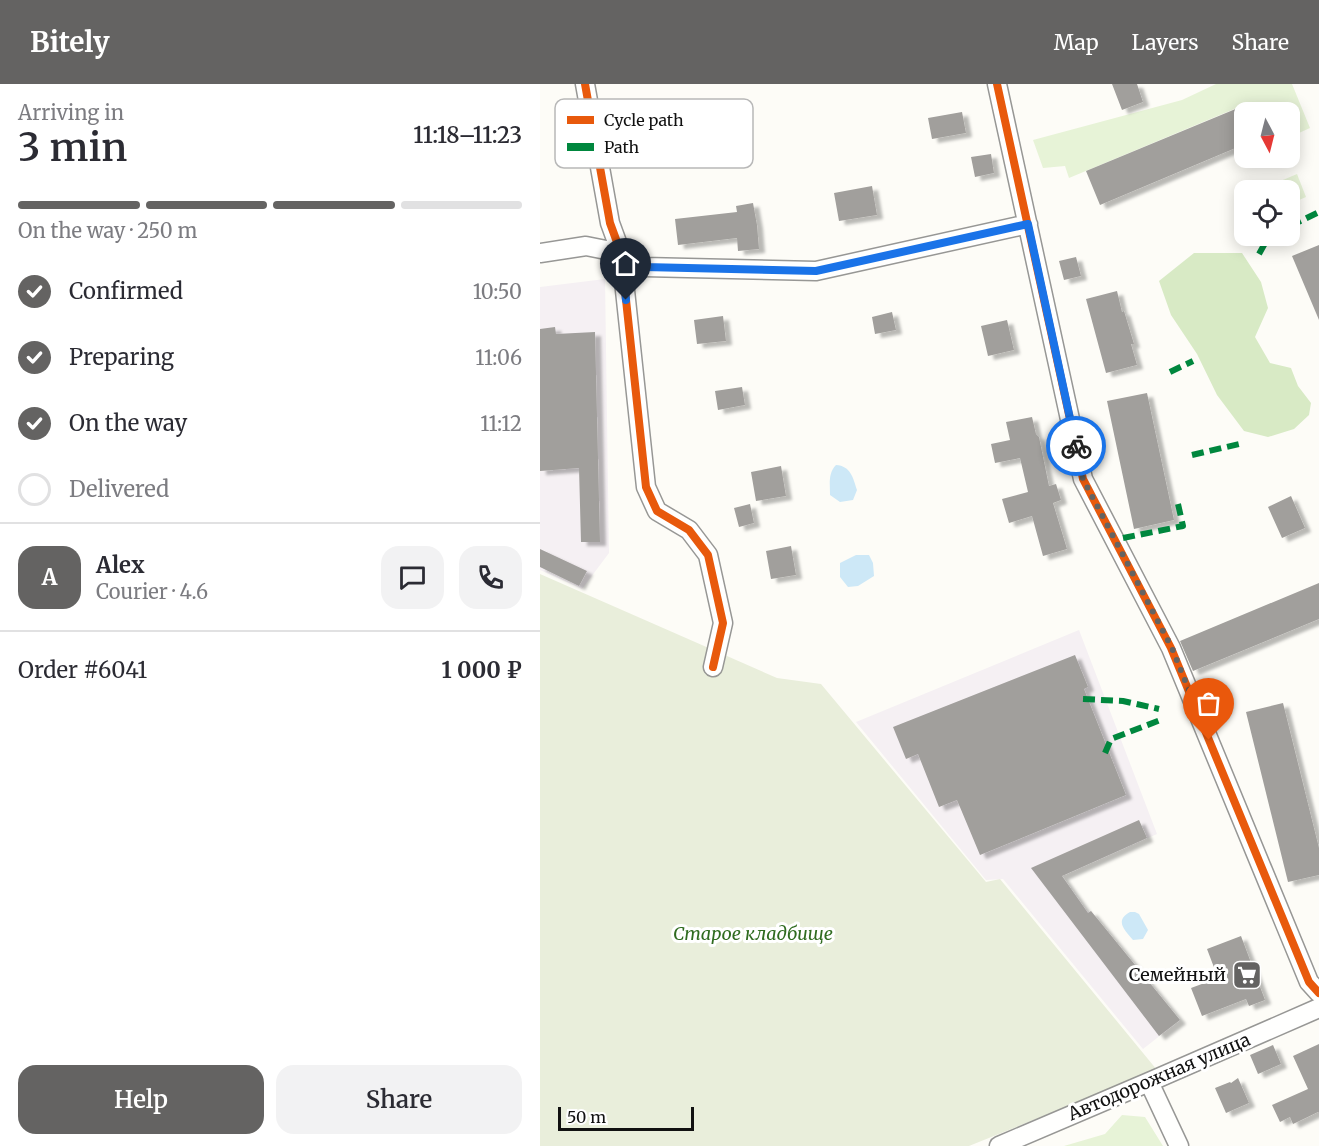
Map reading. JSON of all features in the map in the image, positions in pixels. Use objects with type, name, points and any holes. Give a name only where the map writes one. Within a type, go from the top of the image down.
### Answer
[{"type":"street","points":[[585,84],[588,99]]},
{"type":"street","points":[[998,84],[1083,479],[1172,648],[1309,982],[1319,993]]},
{"type":"street","points":[[600,168],[610,223],[621,253],[646,487],[657,512],[689,530],[708,555],[723,623],[712,668]]},
{"type":"street","points":[[540,253],[586,246],[621,253],[644,267],[816,271],[1028,224]]},
{"type":"street","name":"Автодорожная улица","points":[[999,1146],[1319,1008]]},
{"type":"street","points":[[1149,1082],[1179,1146]]},
{"type":"shaded area","points":[[605,279],[609,553],[582,589],[540,570],[540,287]]},
{"type":"shaded area","points":[[1079,630],[1157,834],[1062,876],[1088,912],[1091,911],[1180,1020],[1143,1049],[1003,879],[986,880],[856,722]]},
{"type":"green space","points":[[1216,84],[1292,84],[1299,102],[1234,102],[1234,109],[1069,178],[1065,166],[1043,168],[1033,140],[1182,100]]},
{"type":"green space","points":[[1300,104],[1310,128],[1300,132]]},
{"type":"green space","points":[[1297,174],[1299,180],[1283,180]]},
{"type":"green space","points":[[1300,182],[1306,197],[1300,200]]},
{"type":"green space","points":[[1194,253],[1242,253],[1261,282],[1268,308],[1255,337],[1270,363],[1291,368],[1298,386],[1311,403],[1309,415],[1294,429],[1268,437],[1244,431],[1217,395],[1197,354],[1171,315],[1159,281]]},
{"type":"green space","name":"Старое кладбище","points":[[540,574],[777,678],[821,684],[986,882],[1000,879],[1157,1070],[969,1146],[540,1146]]},
{"type":"green space","points":[[1122,1115],[1145,1117],[1163,1146],[1064,1146],[1105,1134]]},
{"type":"water","points":[[836,465],[848,470],[853,477],[857,490],[853,500],[840,502],[830,495],[831,475]]},
{"type":"water","points":[[856,555],[869,555],[873,563],[874,576],[858,586],[848,587],[840,577],[840,563]]},
{"type":"water","points":[[1130,912],[1139,914],[1148,930],[1143,939],[1133,940],[1122,926],[1125,915]]},
{"type":"building","points":[[1112,84],[1137,84],[1143,102],[1122,110]]},
{"type":"building","points":[[1234,110],[1234,149],[1100,205],[1086,171]]},
{"type":"building","points":[[962,112],[966,133],[932,139],[928,118]]},
{"type":"building","points":[[991,154],[994,173],[975,177],[971,157]]},
{"type":"building","points":[[872,186],[877,215],[839,221],[834,193]]},
{"type":"building","points":[[753,203],[759,249],[738,251],[737,238],[678,245],[675,219],[737,212],[736,206]]},
{"type":"building","points":[[1319,245],[1319,320],[1292,256]]},
{"type":"building","points":[[1076,257],[1081,276],[1064,280],[1059,261]]},
{"type":"building","points":[[1117,291],[1134,344],[1131,344],[1137,365],[1106,373],[1086,299]]},
{"type":"building","points":[[892,312],[896,330],[875,334],[872,317]]},
{"type":"building","points":[[723,316],[726,341],[697,344],[694,320]]},
{"type":"building","points":[[1007,320],[1014,350],[988,356],[981,326]]},
{"type":"building","points":[[555,327],[556,334],[595,332],[600,542],[581,542],[579,468],[540,471],[540,329]]},
{"type":"building","points":[[742,387],[745,405],[718,410],[715,391]]},
{"type":"building","points":[[1147,393],[1174,520],[1134,529],[1107,401]]},
{"type":"building","points":[[1032,417],[1036,434],[1039,437],[1049,486],[1056,484],[1061,500],[1053,503],[1067,549],[1043,556],[1032,516],[1009,523],[1002,499],[1028,492],[1020,458],[995,463],[991,444],[1010,440],[1006,422]]},
{"type":"building","points":[[781,466],[786,496],[756,501],[751,472]]},
{"type":"building","points":[[1291,496],[1305,528],[1282,538],[1268,507]]},
{"type":"building","points":[[750,504],[754,523],[739,527],[734,508]]},
{"type":"building","points":[[791,546],[796,575],[771,579],[766,551]]},
{"type":"building","points":[[540,549],[587,571],[579,586],[540,567]]},
{"type":"building","points":[[1319,583],[1319,619],[1193,671],[1180,641]]},
{"type":"building","points":[[1075,655],[1088,687],[1084,689],[1126,795],[980,855],[957,800],[939,807],[918,754],[906,759],[893,727]]},
{"type":"building","points":[[1283,703],[1319,848],[1319,875],[1288,882],[1246,712]]},
{"type":"building","points":[[1139,820],[1147,838],[1062,876],[1088,913],[1091,911],[1180,1020],[1159,1036],[1031,868]]},
{"type":"building","points":[[1241,936],[1265,1000],[1249,1006],[1246,999],[1202,1016],[1191,988],[1218,978],[1207,949]]},
{"type":"building","points":[[1319,1044],[1319,1113],[1293,1124],[1290,1117],[1280,1122],[1272,1105],[1308,1089],[1293,1056]]},
{"type":"building","points":[[1273,1045],[1281,1064],[1258,1074],[1250,1055]]},
{"type":"building","points":[[1238,1078],[1249,1103],[1226,1113],[1215,1088]]},
{"type":"marked path","points":[[1300,221],[1319,212]]},
{"type":"marked path","points":[[1259,254],[1263,246]]},
{"type":"marked path","points":[[1170,372],[1193,361]]},
{"type":"marked path","points":[[1192,455],[1239,444]]},
{"type":"marked path","points":[[1123,538],[1183,526],[1178,504]]},
{"type":"marked path","points":[[1083,699],[1123,701],[1159,709]]},
{"type":"marked path","points":[[1105,753],[1111,739],[1163,719]]},
{"type":"cycle path","points":[[585,84],[588,99]]},
{"type":"cycle path","points":[[997,84],[1083,479],[1171,648],[1309,982],[1319,993]]},
{"type":"cycle path","points":[[600,168],[610,223],[621,253],[646,487],[657,511],[689,530],[708,555],[723,623],[713,667]]},
{"type":"way so far","points":[[1076,446],[1083,479],[1172,648],[1209,740]]},
{"type":"place","name":"Семейный","points":[[1247,975]]},
{"type":"route","points":[[626,300],[621,253],[644,267],[816,271],[1028,224],[1076,446]]}]
